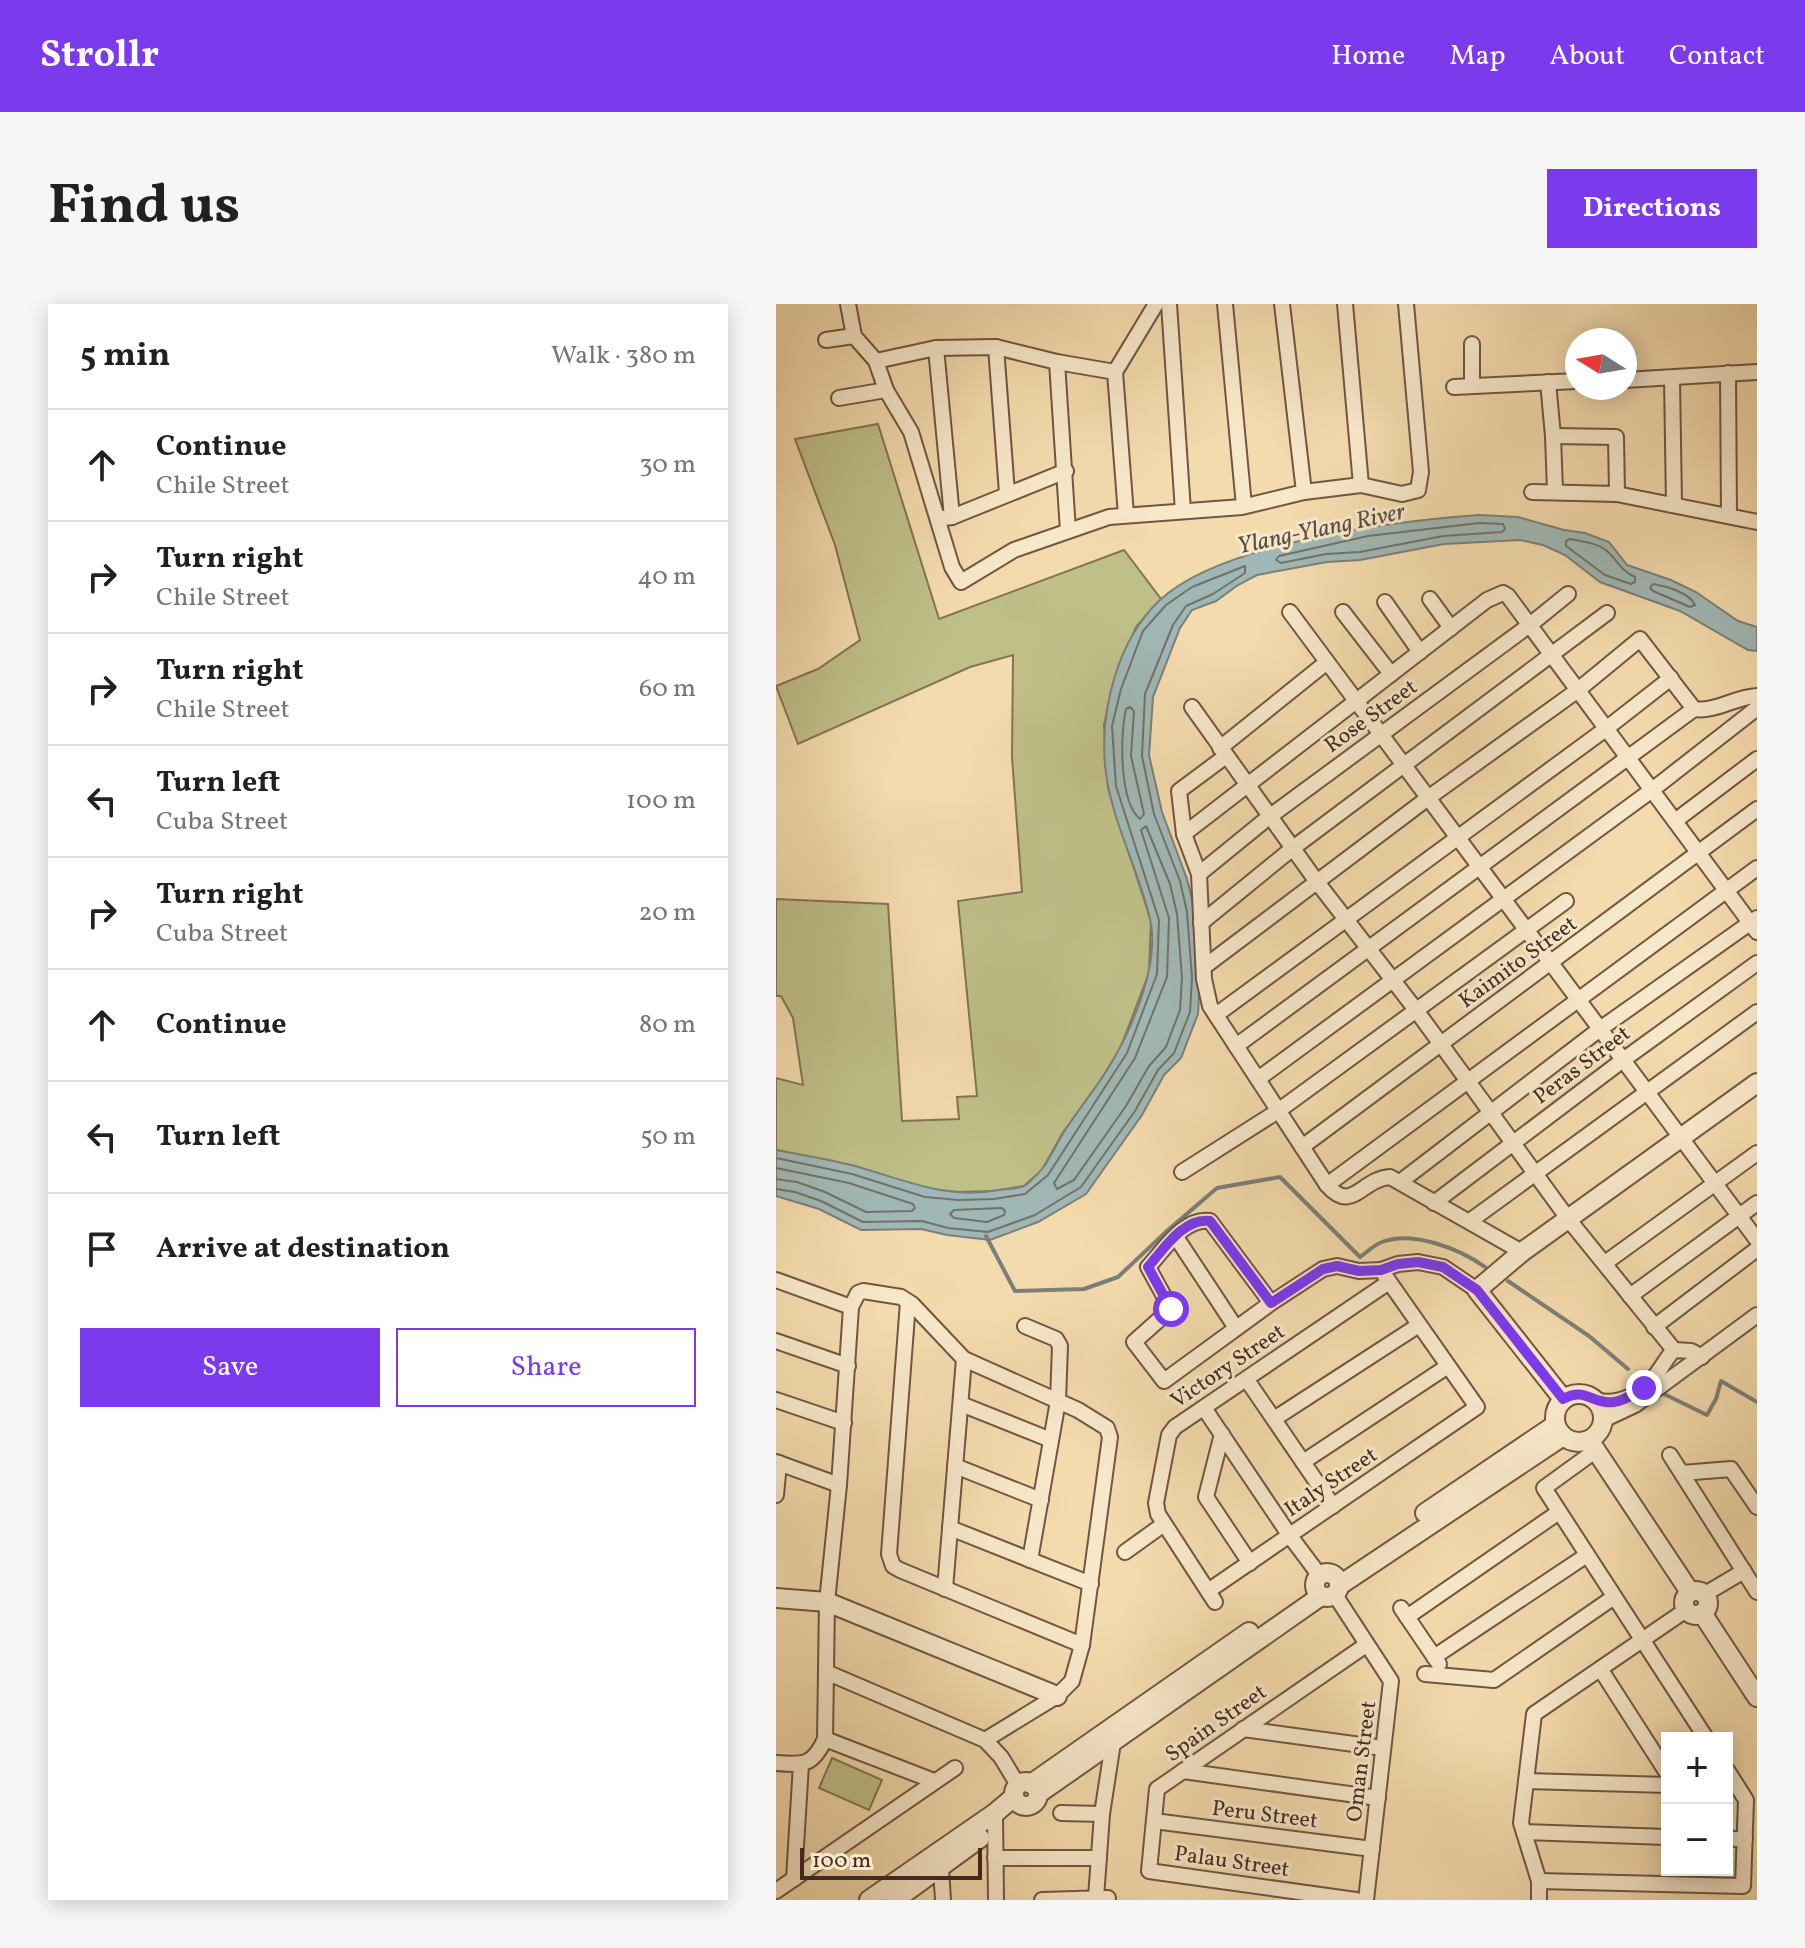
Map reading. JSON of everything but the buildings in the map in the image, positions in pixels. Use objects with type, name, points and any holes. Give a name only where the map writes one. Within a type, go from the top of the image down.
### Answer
[{"type":"street","points":[[848,304],[854,336],[876,361],[886,390],[911,432],[952,567],[961,582],[1014,550],[1109,517],[1244,506],[1304,492],[1361,485],[1402,494],[1418,490],[1421,472],[1406,304]]},
{"type":"street","points":[[1126,515],[1115,372],[1156,304]]},
{"type":"street","points":[[1169,304],[1183,511]]},
{"type":"street","points":[[1225,304],[1244,506]]},
{"type":"street","points":[[1282,304],[1304,492]]},
{"type":"street","points":[[1345,304],[1361,485]]},
{"type":"street","points":[[826,340],[854,336]]},
{"type":"street","points":[[1472,344],[1472,386]]},
{"type":"street","points":[[876,361],[936,348],[996,347],[1115,372]]},
{"type":"street","points":[[996,347],[1007,493]]},
{"type":"street","points":[[936,348],[952,517]]},
{"type":"street","points":[[1057,362],[1068,531]]},
{"type":"street","points":[[1637,379],[1757,372]]},
{"type":"street","points":[[1728,373],[1729,516]]},
{"type":"street","points":[[1672,378],[1674,505]]},
{"type":"street","points":[[1454,387],[1565,381]]},
{"type":"street","points":[[1548,382],[1555,491]]},
{"type":"street","points":[[839,398],[886,390]]},
{"type":"street","points":[[1553,436],[1616,437],[1617,494]]},
{"type":"street","points":[[936,518],[952,517],[1066,471]]},
{"type":"street","points":[[1532,492],[1617,494],[1757,522]]},
{"type":"street","points":[[1184,834],[1451,628],[1484,595],[1503,593],[1531,624],[1726,891],[1755,924],[1600,1029],[1400,1182]]},
{"type":"street","name":"Rose Street","points":[[1199,874],[1269,817],[1568,594]]},
{"type":"street","points":[[1430,599],[1451,628]]},
{"type":"street","points":[[1385,602],[1420,652]]},
{"type":"street","points":[[1290,612],[1757,1240]]},
{"type":"street","points":[[1343,612],[1391,674]]},
{"type":"street","points":[[1201,923],[1293,848],[1607,613]]},
{"type":"street","points":[[1204,967],[1428,798],[1578,690],[1640,639],[1694,709]]},
{"type":"street","points":[[1327,662],[1179,791],[1184,834],[1199,874],[1207,995],[1216,1015],[1278,1111],[1339,1198],[1346,1198],[1390,1177],[1522,1252]]},
{"type":"street","points":[[1216,1015],[1671,678]]},
{"type":"street","points":[[1236,1046],[1694,709],[1704,710],[1757,696]]},
{"type":"street","points":[[1192,707],[1269,817],[1393,978],[1569,1220],[1674,1350],[1691,1351],[1702,1357]]},
{"type":"street","points":[[1258,1079],[1652,790],[1757,708]]},
{"type":"street","points":[[1675,821],[1757,759]]},
{"type":"street","name":"Kaimito Street","points":[[1302,1147],[1757,809]]},
{"type":"street","points":[[1327,1185],[1757,868]]},
{"type":"street","points":[[1182,1172],[1278,1111],[1566,901]]},
{"type":"street","name":"Peras Street","points":[[1434,1203],[1757,963]]},
{"type":"street","points":[[1470,1221],[1757,1012]]},
{"type":"street","points":[[1477,1290],[1522,1252],[1757,1083]]},
{"type":"street","points":[[1605,1263],[1757,1153]]},
{"type":"street","points":[[1630,1296],[1757,1203]]},
{"type":"street","points":[[1271,1303],[1210,1221],[1198,1222],[1182,1230],[1148,1267],[1171,1309],[1134,1342],[1164,1381],[1271,1303],[1323,1269],[1337,1266],[1385,1276],[1448,1366],[1303,1462]]},
{"type":"street","points":[[1176,1237],[1236,1328]]},
{"type":"street","points":[[1654,1327],[1757,1249]]},
{"type":"street","points":[[1385,1276],[1398,1264],[1418,1262],[1443,1267],[1477,1290],[1563,1399]]},
{"type":"street","name":"Victory Street","points":[[1164,1524],[1156,1503],[1169,1435],[1175,1427],[1247,1380],[1385,1276]]},
{"type":"street","points":[[776,1280],[851,1307]]},
{"type":"street","points":[[776,1763],[801,1764],[816,1756],[825,1739],[827,1602],[839,1485],[851,1307],[854,1297],[863,1291],[901,1297],[964,1359],[1058,1401],[1107,1428],[1110,1437],[1082,1645],[1072,1681],[1057,1696],[985,1740]]},
{"type":"street","points":[[908,1302],[889,1554],[893,1566],[1082,1645]]},
{"type":"street","points":[[1603,1420],[1635,1405],[1757,1315]]},
{"type":"street","points":[[1274,1419],[1419,1325]]},
{"type":"street","points":[[1025,1326],[1056,1339],[1060,1346],[1058,1401],[1030,1560]]},
{"type":"street","points":[[776,1341],[848,1366]]},
{"type":"street","points":[[1674,1350],[1644,1388],[1617,1402],[1595,1400],[1579,1393],[1563,1399],[1554,1416],[1559,1430],[1579,1442],[1592,1445],[1757,1697]]},
{"type":"street","points":[[945,1589],[964,1359]]},
{"type":"street","name":"Italy Street","points":[[1164,1524],[1212,1596],[1250,1563],[1477,1407],[1448,1366]]},
{"type":"street","points":[[1247,1380],[1333,1506]]},
{"type":"street","points":[[776,1400],[844,1423]]},
{"type":"street","points":[[1595,1400],[1602,1411],[1603,1420],[1592,1445],[1544,1488],[1702,1732]]},
{"type":"street","points":[[961,1404],[1051,1440]]},
{"type":"street","name":"Oman Street","points":[[1204,1408],[1391,1681],[1366,1900]]},
{"type":"street","points":[[881,1898],[995,1820],[1025,1793],[1116,1724],[1559,1430]]},
{"type":"street","points":[[1222,1434],[1206,1497],[1250,1563]]},
{"type":"street","points":[[1670,1455],[1757,1592]]},
{"type":"street","points":[[776,1495],[778,1463],[839,1485]]},
{"type":"street","points":[[955,1466],[1041,1500]]},
{"type":"street","points":[[1682,1473],[1731,1469],[1750,1486],[1757,1507]]},
{"type":"street","points":[[1447,1676],[1404,1612],[1559,1512]]},
{"type":"street","points":[[1125,1552],[1164,1524]]},
{"type":"street","points":[[950,1528],[1091,1584]]},
{"type":"street","points":[[1434,1657],[1587,1555]]},
{"type":"street","points":[[1539,1900],[1539,1881],[1521,1823],[1534,1714],[1744,1571]]},
{"type":"street","points":[[1025,1793],[1112,1744],[1327,1585]]},
{"type":"street","points":[[1425,1674],[1494,1680],[1614,1597]]},
{"type":"street","points":[[776,1598],[827,1602],[1057,1696]]},
{"type":"street","name":"Spain Street","points":[[1149,1871],[1157,1789],[1366,1645]]},
{"type":"street","points":[[1601,1670],[1661,1764]]},
{"type":"street","points":[[826,1672],[985,1740],[1001,1757],[1025,1793]]},
{"type":"street","points":[[1042,1900],[1093,1899],[1116,1724]]},
{"type":"street","points":[[1243,1729],[1383,1748]]},
{"type":"street","points":[[825,1739],[934,1781]]},
{"type":"street","points":[[794,1879],[801,1764]]},
{"type":"street","points":[[776,1891],[955,1768]]},
{"type":"street","points":[[1183,1771],[1378,1798]]},
{"type":"street","points":[[1526,1781],[1661,1785]]},
{"type":"street","points":[[1539,1881],[1743,1886],[1746,1800],[1733,1787]]},
{"type":"street","points":[[1061,1813],[1102,1814]]},
{"type":"street","points":[[995,1820],[996,1900]]},
{"type":"street","name":"Peru Street","points":[[1154,1821],[1372,1849]]},
{"type":"street","points":[[1524,1832],[1661,1837]]},
{"type":"street","points":[[1733,1839],[1745,1839]]},
{"type":"street","points":[[881,1898],[941,1869],[957,1848]]},
{"type":"street","points":[[995,1858],[1099,1858]]},
{"type":"street","points":[[941,1869],[943,1900]]},
{"type":"street","name":"Palau Street","points":[[1149,1871],[1356,1900]]},
{"type":"green space","points":[[878,424],[939,619],[1124,550],[1161,599],[1136,627],[1113,687],[1104,725],[1108,788],[1151,921],[1149,973],[1120,1049],[1062,1134],[1042,1170],[1024,1186],[993,1191],[927,1189],[854,1166],[776,1150],[776,1078],[803,1085],[793,1018],[781,996],[776,996],[776,899],[888,904],[902,1121],[959,1119],[957,1097],[977,1096],[958,901],[1022,892],[1012,757],[1013,655],[970,667],[798,744],[776,686],[818,669],[860,640],[835,545],[795,439]]},
{"type":"green space","points":[[832,1758],[882,1780],[869,1810],[819,1788]]},
{"type":"water","points":[[1479,515],[1518,517],[1609,542],[1627,565],[1671,580],[1696,592],[1738,621],[1757,627],[1757,651],[1748,650],[1680,611],[1600,582],[1565,555],[1543,545],[1520,540],[1444,544],[1257,575],[1216,601],[1192,610],[1180,628],[1153,697],[1149,755],[1162,812],[1187,879],[1195,911],[1200,978],[1198,1014],[1181,1058],[1164,1075],[1142,1115],[1086,1194],[1038,1222],[990,1240],[921,1229],[861,1230],[819,1209],[776,1196],[776,1150],[961,1192],[1015,1188],[1024,1186],[1033,1178],[1045,1165],[1113,1060],[1137,1011],[1148,973],[1152,936],[1150,919],[1112,805],[1104,743],[1115,676],[1133,634],[1145,616],[1160,600],[1188,580],[1266,550],[1357,530]]},
{"type":"waterway","points":[[986,1236],[1015,1291],[1084,1289],[1118,1277],[1217,1188],[1280,1177],[1360,1257],[1382,1242],[1407,1238],[1449,1248],[1485,1267]]},
{"type":"waterway","points":[[1508,1281],[1589,1336],[1628,1369]]},
{"type":"waterway","points":[[1664,1394],[1707,1415],[1721,1381],[1757,1402]]},
{"type":"route","points":[[1171,1309],[1148,1267],[1182,1230],[1205,1220],[1210,1221],[1271,1303],[1323,1269],[1337,1266],[1359,1271],[1418,1262],[1443,1267],[1477,1290],[1563,1399],[1579,1393],[1602,1402],[1617,1402],[1644,1388]]},
{"type":"water label","name":"Ylang-Ylang River","points":[[1321,528]]}]
